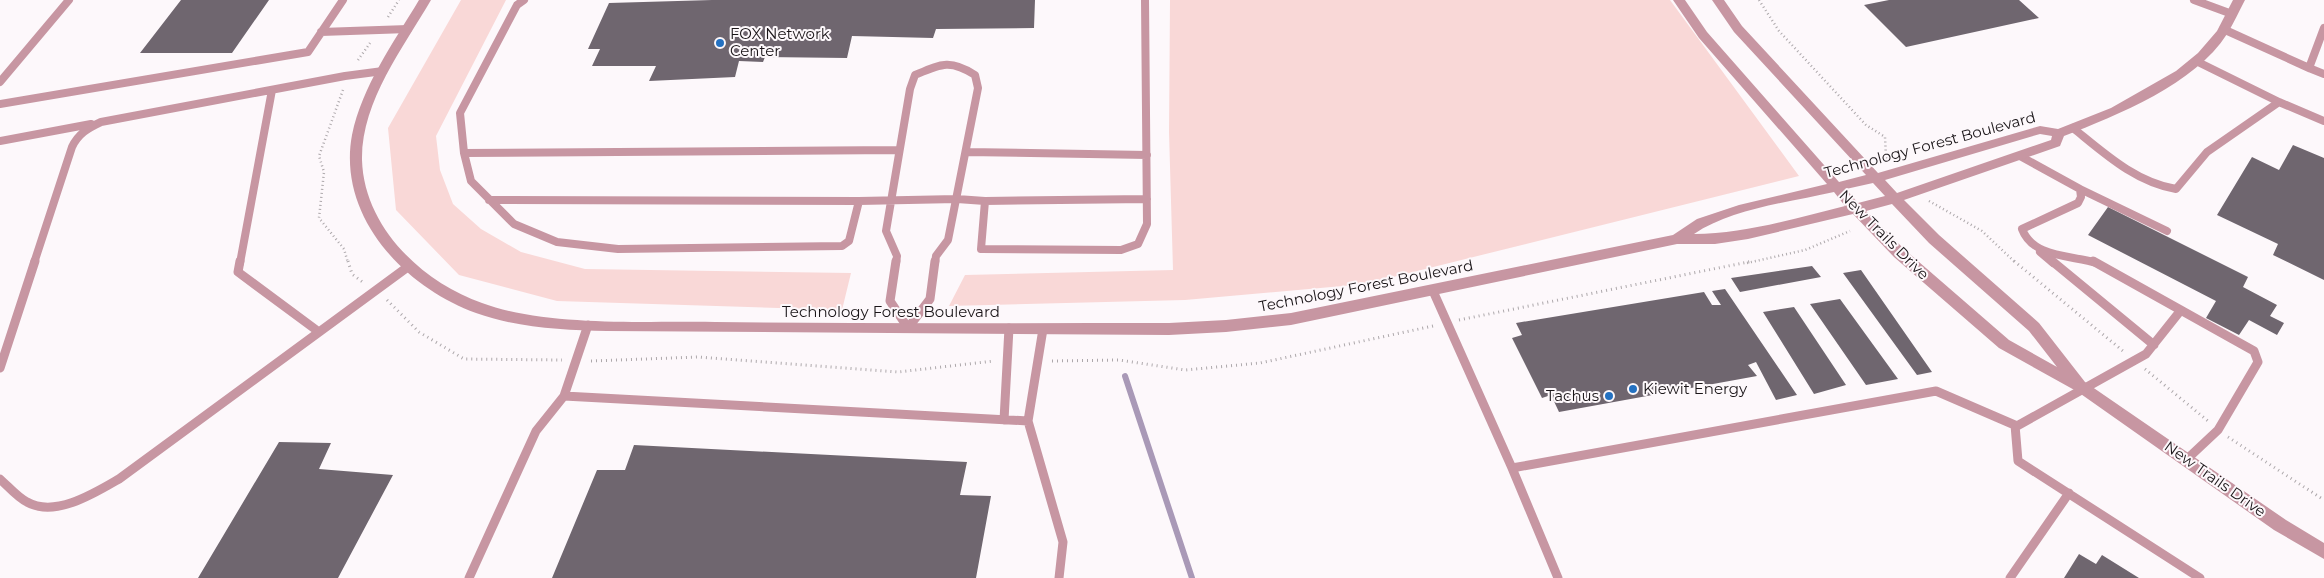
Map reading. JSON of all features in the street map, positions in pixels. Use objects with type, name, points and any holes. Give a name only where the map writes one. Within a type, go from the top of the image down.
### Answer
[{"type":"street","name":"Technology Forest Boulevard","points":[[425,0],[377,81],[360,132],[357,182],[365,207],[378,229],[395,253],[409,266],[444,291],[478,309],[523,320],[588,325],[1169,329],[1226,326],[1291,319],[1677,239],[1715,239],[1748,234],[1854,207],[1894,199],[2056,143],[2059,133]]},
{"type":"street","name":"New Trails Drive","points":[[1679,0],[1703,35],[1854,207],[1899,253],[2004,344],[2083,388],[2186,460],[2324,552]]},
{"type":"street","name":"New Trails Drive","points":[[1718,0],[1738,29],[1894,199],[1934,239],[2034,327],[2083,388]]},
{"type":"street","name":"Technology Forest Boulevard","points":[[1677,239],[1702,222],[1744,208],[1875,178],[2040,130],[2059,133],[2115,111],[2153,92],[2196,61],[2223,29],[2239,0]]},
{"type":"lane","points":[[0,82],[68,0]]},
{"type":"lane","points":[[0,104],[308,52],[343,0]]},
{"type":"lane","points":[[524,0],[517,5],[460,113],[464,153],[471,181],[514,224],[557,242],[618,249],[842,246],[849,240],[859,202]]},
{"type":"lane","points":[[985,201],[981,248],[1121,250],[1138,244],[1147,224],[1145,0]]},
{"type":"lane","points":[[2194,0],[2232,14]]},
{"type":"lane","points":[[2309,68],[2324,28]]},
{"type":"lane","points":[[321,32],[408,29]]},
{"type":"lane","points":[[2223,29],[2324,74]]},
{"type":"lane","points":[[2196,61],[2279,102],[2324,121]]},
{"type":"lane","points":[[940,64],[959,65],[975,74],[978,88],[948,240],[936,256],[930,299],[908,328],[890,301],[897,256],[886,231],[899,150],[910,89],[915,75],[940,64]]},
{"type":"lane","points":[[0,141],[350,75],[383,71]]},
{"type":"lane","points":[[272,90],[238,272],[319,332]]},
{"type":"lane","points":[[2073,128],[2122,167],[2167,188],[2176,189],[2207,152],[2240,131],[2279,102]]},
{"type":"lane","points":[[0,368],[75,138],[89,127],[101,122]]},
{"type":"lane","points":[[464,153],[899,150]]},
{"type":"lane","points":[[966,152],[1147,155]]},
{"type":"lane","points":[[2020,156],[2080,189],[2167,231]]},
{"type":"lane","points":[[2080,189],[2081,197],[2078,202],[2022,229],[2022,235],[2040,252],[2154,344]]},
{"type":"lane","points":[[489,200],[859,202],[957,199],[985,201],[1147,199]]},
{"type":"lane","points":[[2040,252],[2085,258],[2254,351],[2258,362],[2218,430],[2186,460]]},
{"type":"lane","points":[[0,479],[30,504],[44,506],[78,501],[119,479],[409,266]]},
{"type":"lane","points":[[1433,291],[1512,468],[1558,578]]},
{"type":"lane","points":[[2015,425],[2146,354],[2181,310]]},
{"type":"lane","points":[[469,578],[536,430],[564,396],[588,325]]},
{"type":"lane","points":[[1004,420],[1009,328]]},
{"type":"lane","points":[[1043,329],[1028,421],[1063,542],[1059,578]]},
{"type":"lane","points":[[1512,468],[1936,390],[2015,425]]},
{"type":"lane","points":[[564,396],[1028,421]]},
{"type":"lane","points":[[2015,425],[2018,461],[2200,578]]},
{"type":"lane","points":[[2010,578],[2069,494]]},
{"type":"path","points":[[399,0],[350,75],[342,91],[320,156],[324,172],[319,218],[344,249],[352,274],[393,304],[419,332],[464,359],[576,360],[698,356],[898,372],[1008,361]]},
{"type":"path","points":[[1759,0],[1779,31],[1859,118],[1866,125],[1885,137],[1886,157],[1898,170]]},
{"type":"path","points":[[1918,191],[1930,202],[1982,231],[2019,266],[2218,430],[2324,500]]},
{"type":"path","points":[[1038,361],[1118,360],[1185,370],[1260,363],[1447,323],[1678,278],[1805,250],[1850,231]]},
{"type":"shaded area","points":[[461,0],[506,0],[436,136],[440,170],[453,204],[481,229],[521,252],[585,269],[851,273],[842,310],[557,301],[459,275],[396,210],[388,128]]},
{"type":"shaded area","points":[[1170,0],[1670,0],[1799,176],[1365,284],[1185,300],[949,306],[965,275],[1173,270],[1169,132]]},
{"type":"building","points":[[181,0],[269,0],[232,53],[140,53]]},
{"type":"building","name":"FOX Network Center","points":[[712,0],[1035,0],[1034,28],[936,29],[933,38],[852,36],[847,58],[765,57],[763,62],[739,61],[735,77],[649,81],[656,66],[592,66],[600,49],[588,49],[609,3]]},
{"type":"building","points":[[1889,0],[2019,0],[2039,18],[1906,47],[1864,5]]},
{"type":"building","points":[[2293,145],[2324,158],[2324,280],[2273,255],[2278,244],[2217,215],[2252,157],[2279,170]]},
{"type":"building","points":[[2108,207],[2248,277],[2243,287],[2277,305],[2270,316],[2284,323],[2277,335],[2249,320],[2239,335],[2206,318],[2216,301],[2088,235]]},
{"type":"building","points":[[1812,266],[1821,277],[1740,292],[1731,278]]},
{"type":"building","points":[[1861,270],[1932,372],[1917,375],[1843,273]]},
{"type":"building","points":[[1725,289],[1797,395],[1776,400],[1756,362],[1748,365],[1757,376],[1559,412],[1551,395],[1542,398],[1512,338],[1522,335],[1516,323],[1704,292],[1712,305],[1721,305],[1712,291]]},
{"type":"building","points":[[1840,299],[1898,379],[1866,385],[1810,304]]},
{"type":"building","points":[[1794,307],[1846,385],[1814,394],[1763,312]]},
{"type":"building","points":[[279,442],[331,443],[319,469],[393,475],[338,578],[198,578]]},
{"type":"building","points":[[634,445],[967,462],[960,495],[991,496],[976,578],[552,578],[597,470],[625,470]]},
{"type":"building","points":[[2079,554],[2096,564],[2102,555],[2139,578],[2064,578]]},
{"type":"waterway","points":[[1125,376],[1192,578]]},
{"type":"place","name":"FOX Network Center","points":[[720,43]]},
{"type":"place","name":"Kiewit Energy","points":[[1633,389]]},
{"type":"place","name":"Tachus","points":[[1609,396]]}]
